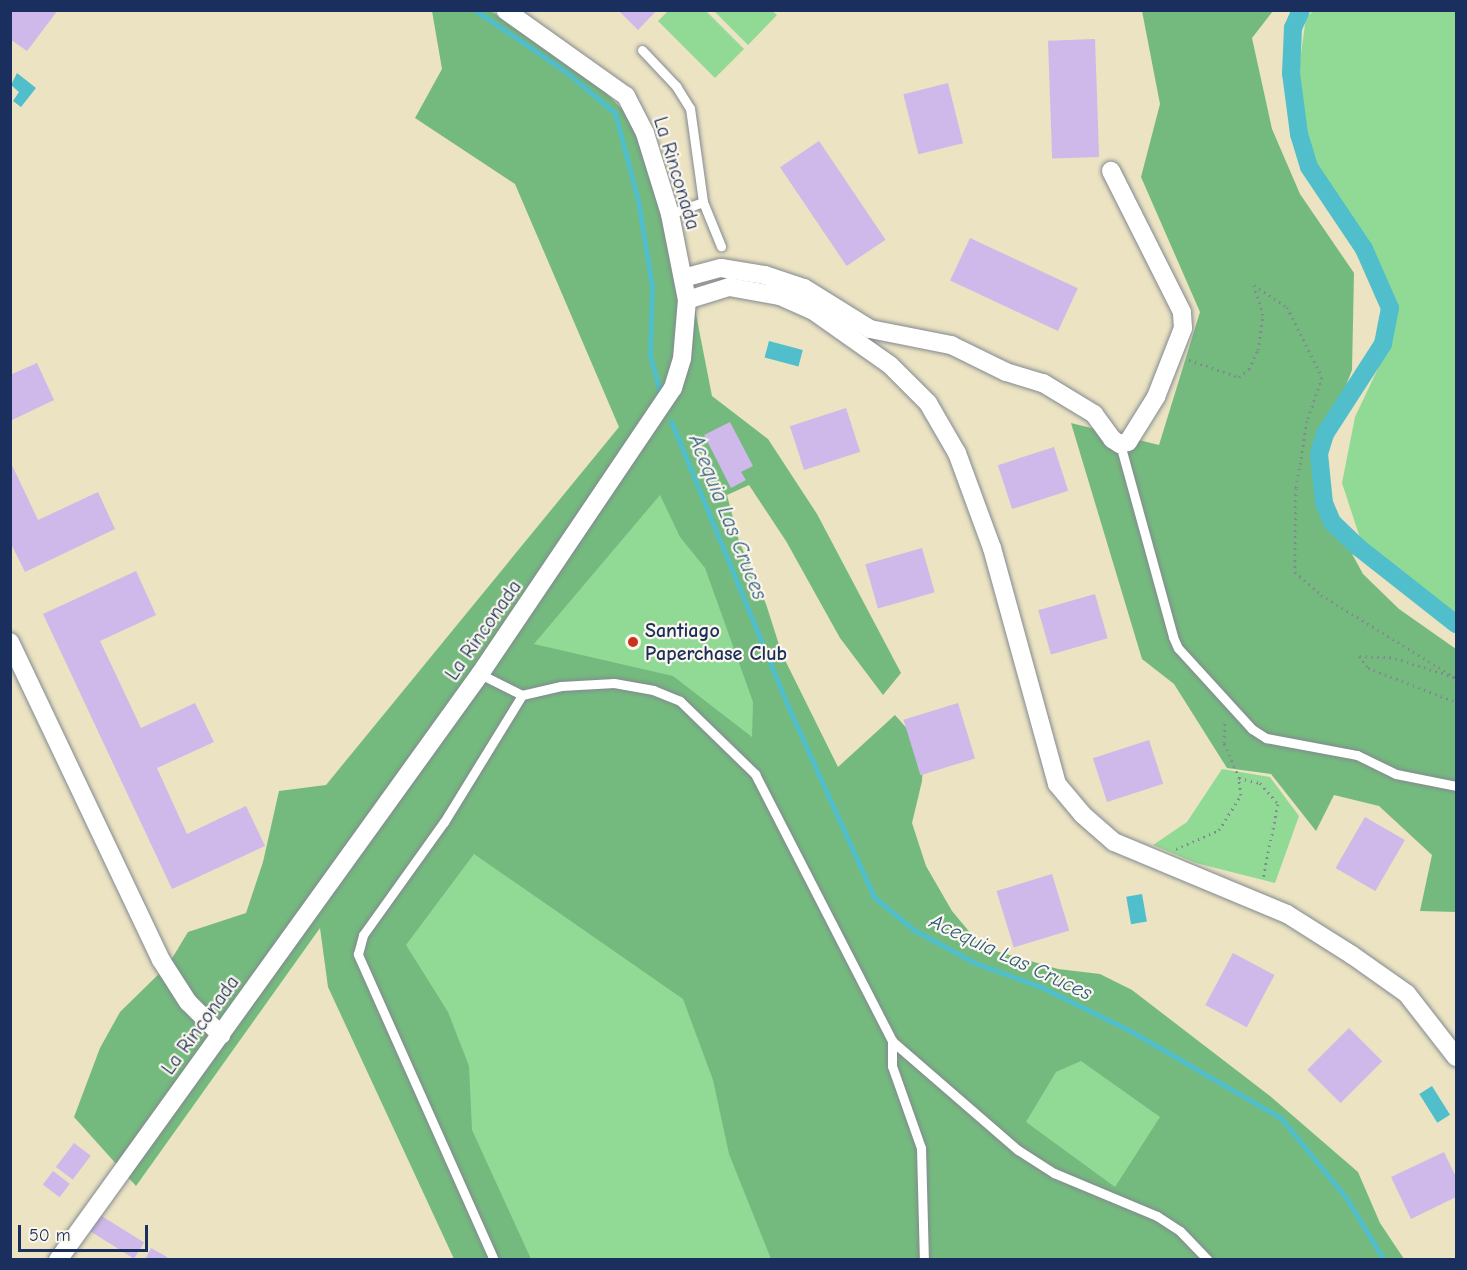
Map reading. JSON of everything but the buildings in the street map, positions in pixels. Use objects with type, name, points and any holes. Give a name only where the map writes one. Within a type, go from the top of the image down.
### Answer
[{"type":"street","name":"La Rinconada","points":[[58,1260],[480,675],[673,388],[682,359],[687,300],[670,214],[645,133],[626,96],[505,10]]},
{"type":"street","points":[[683,278],[721,268],[765,275],[804,288],[870,329],[951,345],[1006,372],[1066,394],[1094,414],[1120,444],[1128,442],[1142,423],[1183,328],[1182,312],[1111,171]]},
{"type":"street","points":[[687,300],[729,287],[780,296],[812,310],[890,365],[928,403],[957,453],[992,548],[1057,784],[1076,808],[1114,842],[1287,914],[1353,955],[1407,994],[1456,1057]]},
{"type":"street","points":[[10,642],[161,960],[188,1002],[221,1035]]},
{"type":"lane","points":[[642,50],[676,86],[690,108],[703,202],[720,246]]},
{"type":"lane","points":[[670,214],[703,202]]},
{"type":"lane","points":[[1120,444],[1173,637],[1179,648],[1226,700],[1266,738],[1357,755],[1396,774],[1456,786]]},
{"type":"lane","points":[[480,675],[522,695],[561,686],[614,683],[653,690],[680,702],[702,720],[755,774],[892,1041],[1018,1150],[1054,1173],[1157,1216],[1180,1231],[1208,1260]]},
{"type":"lane","points":[[494,1260],[358,954],[363,935],[444,822],[522,695]]},
{"type":"lane","points":[[892,1041],[892,1066],[921,1148],[924,1260]]},
{"type":"path","points":[[1181,358],[1239,377],[1250,369],[1258,350],[1263,315],[1254,285],[1287,307],[1322,377],[1307,421],[1296,488],[1295,572],[1321,595],[1456,678]]},
{"type":"path","points":[[1456,678],[1390,657],[1359,656],[1368,668],[1456,702]]},
{"type":"path","points":[[1170,851],[1205,839],[1219,830],[1232,816],[1241,795],[1239,778],[1224,742],[1226,700]]},
{"type":"path","points":[[1239,778],[1260,783],[1278,804],[1263,878]]},
{"type":"green space","points":[[1315,10],[1456,11],[1456,620],[1362,544],[1342,483],[1355,417],[1389,345],[1381,295],[1356,241],[1315,184],[1295,99],[1306,17]]},
{"type":"green space","points":[[432,11],[491,11],[606,93],[648,135],[673,197],[712,396],[768,439],[817,514],[901,673],[883,695],[840,638],[786,541],[749,485],[727,495],[739,541],[766,604],[782,654],[838,767],[895,715],[924,748],[922,781],[912,823],[926,866],[952,911],[982,947],[1058,969],[1100,974],[1132,990],[1270,1096],[1358,1172],[1380,1223],[1404,1259],[771,1259],[729,1154],[713,1080],[683,999],[474,854],[406,945],[448,1012],[469,1066],[472,1130],[531,1259],[454,1259],[328,987],[320,928],[136,1186],[74,1117],[100,1048],[120,1012],[168,965],[188,932],[246,913],[263,862],[279,791],[326,785],[619,427],[515,184],[415,118],[442,69]],"holes":[[[660,495],[680,537],[705,568],[753,702],[752,737],[673,676],[534,644]],[[1081,1061],[1160,1117],[1115,1187],[1026,1122],[1056,1072]]]},
{"type":"green space","points":[[668,11],[706,11],[744,49],[715,78],[658,21]]},
{"type":"green space","points":[[714,11],[772,11],[777,15],[748,45]]},
{"type":"green space","points":[[1142,11],[1273,11],[1252,38],[1272,129],[1300,194],[1354,273],[1352,370],[1340,401],[1330,414],[1325,481],[1339,530],[1363,574],[1399,609],[1456,649],[1456,912],[1420,911],[1432,855],[1379,806],[1334,795],[1316,831],[1271,774],[1227,768],[1174,684],[1142,659],[1071,423],[1159,445],[1200,312],[1141,177],[1160,104]]},
{"type":"green space","name":"Santiago Paperchase Club","points":[[665,429],[833,855],[1376,1259],[480,1259],[330,910]]},
{"type":"green space","points":[[1222,769],[1270,777],[1299,816],[1275,883],[1196,863],[1153,845],[1187,822]]},
{"type":"water","points":[[17,73],[36,88],[21,107],[13,101],[19,92],[11,85]]},
{"type":"water","points":[[769,341],[803,350],[798,366],[765,357]]},
{"type":"water","points":[[1142,894],[1147,922],[1131,924],[1126,897]]},
{"type":"water","points":[[1432,1086],[1450,1115],[1437,1123],[1419,1094]]},
{"type":"waterway","name":"Acequia Las Cruces","points":[[475,10],[565,71],[615,113],[638,200],[652,286],[650,355],[660,393]]},
{"type":"waterway","points":[[1301,10],[1293,28],[1291,73],[1299,134],[1309,167],[1364,249],[1390,308],[1383,344],[1325,434],[1319,454],[1324,503],[1332,522],[1358,547],[1456,624]]},
{"type":"waterway","name":"Acequia Las Cruces","points":[[671,421],[791,713],[874,897],[914,930],[975,963],[1039,986],[1129,1030],[1281,1118],[1347,1199],[1384,1260]]},
{"type":"place","name":"Santiago Paperchase Club","points":[[633,642]]}]
